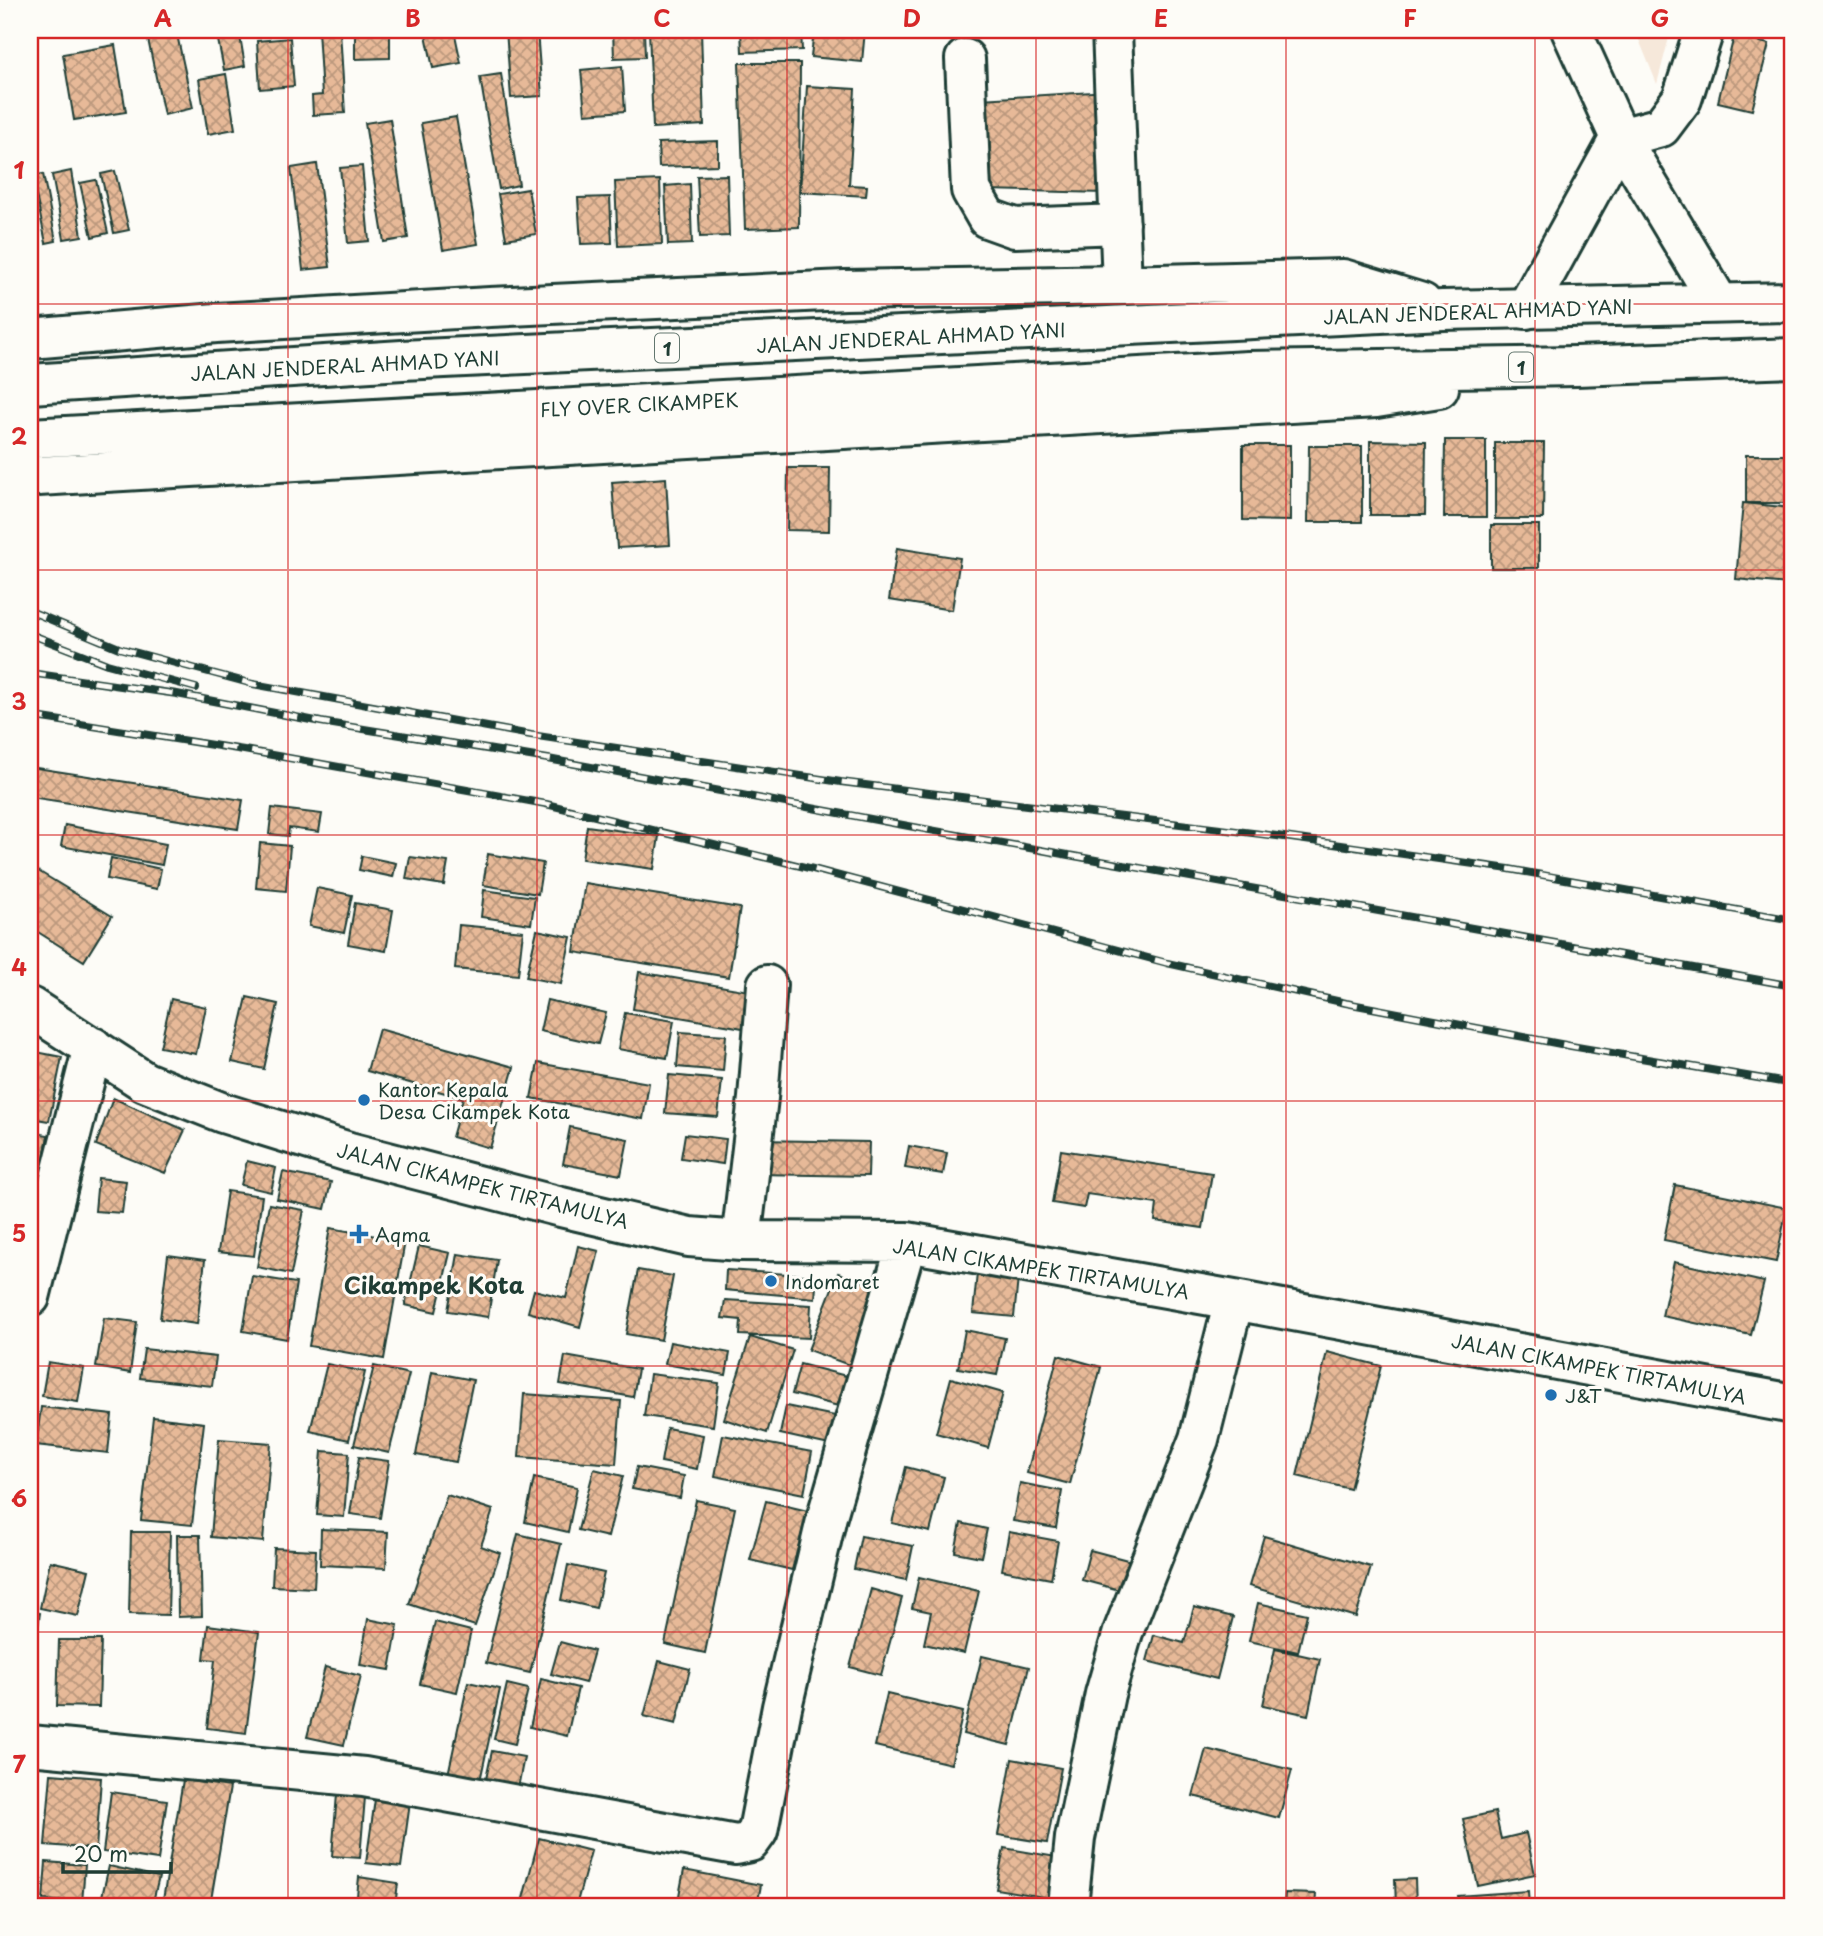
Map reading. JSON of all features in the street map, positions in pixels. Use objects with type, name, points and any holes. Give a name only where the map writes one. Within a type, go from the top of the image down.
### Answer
[{"type":"main road","points":[[1112,30],[1122,285]]},
{"type":"main road","points":[[1571,30],[1620,138],[1719,303]]},
{"type":"main road","points":[[1526,309],[1620,138],[1661,127],[1682,99],[1704,30]]},
{"type":"main road","points":[[965,59],[971,191],[987,218],[1015,228],[1120,224]]},
{"type":"main road","points":[[30,339],[216,323],[845,290],[1343,279],[1443,310]]},
{"type":"main road","name":"JALAN JENDERAL AHMAD YANI","points":[[30,384],[402,360],[1443,310],[1793,302]]},
{"type":"main road","name":"1","points":[[1576,366],[1793,358]]},
{"type":"main road","points":[[30,474],[52,475],[1376,398],[1576,366]]},
{"type":"main road","name":"FLY OVER CIKAMPEK","points":[[30,438],[1248,371],[1576,366]]},
{"type":"main road","points":[[741,1241],[758,1098],[766,985]]},
{"type":"main road","name":"JALAN CIKAMPEK TIRTAMULYA","points":[[30,1007],[145,1082],[223,1113],[349,1152],[561,1208],[676,1234],[741,1241],[907,1241],[1793,1404]]},
{"type":"main road","points":[[30,1297],[93,1047]]},
{"type":"main road","points":[[30,1745],[363,1777],[736,1845],[750,1842],[758,1832],[782,1707],[827,1516],[907,1241]]},
{"type":"main road","points":[[1068,1906],[1075,1838],[1105,1695],[1123,1632],[1199,1439],[1234,1300]]},
{"type":"shaded area","points":[[1635,30],[1671,30],[1657,84]]},
{"type":"building","points":[[146,30],[176,30],[193,108],[164,115]]},
{"type":"building","points":[[216,30],[239,30],[245,66],[224,70]]},
{"type":"building","points":[[318,30],[340,30],[345,113],[313,115],[312,96],[322,95]]},
{"type":"building","points":[[355,30],[390,30],[390,58],[355,59]]},
{"type":"building","points":[[425,30],[454,30],[461,63],[433,68]]},
{"type":"building","points":[[506,30],[537,30],[542,96],[511,98]]},
{"type":"building","points":[[613,30],[644,30],[645,57],[614,58]]},
{"type":"building","points":[[649,30],[701,30],[704,125],[653,128]]},
{"type":"building","points":[[741,30],[801,30],[802,50],[742,52]]},
{"type":"building","points":[[814,30],[865,30],[862,62],[811,57]]},
{"type":"building","points":[[1734,36],[1769,44],[1752,110],[1718,102]]},
{"type":"building","points":[[290,38],[294,86],[260,89],[257,41]]},
{"type":"building","points":[[115,45],[126,112],[74,120],[63,54]]},
{"type":"building","points":[[739,63],[800,63],[799,227],[745,229]]},
{"type":"building","points":[[622,66],[625,111],[585,114],[581,70]]},
{"type":"building","points":[[226,74],[235,129],[208,134],[199,79]]},
{"type":"building","points":[[501,74],[519,185],[499,189],[480,77]]},
{"type":"building","points":[[807,86],[855,89],[849,185],[867,186],[866,196],[800,192]]},
{"type":"building","points":[[1108,91],[1104,193],[988,190],[981,99]]},
{"type":"building","points":[[456,117],[478,244],[443,250],[421,123]]},
{"type":"building","points":[[390,119],[408,238],[384,242],[365,123]]},
{"type":"building","points":[[718,141],[718,165],[659,167],[658,143]]},
{"type":"building","points":[[317,164],[330,267],[303,270],[291,168]]},
{"type":"building","points":[[362,166],[369,241],[348,243],[340,168]]},
{"type":"building","points":[[71,171],[82,236],[64,239],[52,175]]},
{"type":"building","points":[[115,171],[129,230],[114,233],[101,174]]},
{"type":"building","points":[[43,174],[56,241],[46,243],[32,176]]},
{"type":"building","points":[[727,175],[729,236],[700,237],[697,176]]},
{"type":"building","points":[[96,180],[108,233],[92,237],[80,183]]},
{"type":"building","points":[[660,180],[662,244],[618,246],[615,182]]},
{"type":"building","points":[[690,184],[692,244],[668,245],[665,186]]},
{"type":"building","points":[[528,189],[536,234],[506,239],[498,194]]},
{"type":"building","points":[[610,197],[612,243],[581,244],[578,198]]},
{"type":"building","points":[[1445,440],[1486,440],[1486,517],[1444,517]]},
{"type":"building","points":[[1370,441],[1426,442],[1425,515],[1370,515]]},
{"type":"building","points":[[1495,443],[1544,443],[1543,519],[1495,519]]},
{"type":"building","points":[[1243,445],[1290,445],[1290,521],[1243,520]]},
{"type":"building","points":[[1309,446],[1362,446],[1362,522],[1308,522]]},
{"type":"building","points":[[1746,455],[1793,455],[1793,503],[1746,503]]},
{"type":"building","points":[[788,468],[830,468],[829,531],[787,530]]},
{"type":"building","points":[[666,478],[670,545],[617,548],[612,482]]},
{"type":"building","points":[[1743,503],[1793,508],[1788,584],[1736,579]]},
{"type":"building","points":[[1491,525],[1539,525],[1539,568],[1491,568]]},
{"type":"building","points":[[897,548],[960,558],[952,610],[889,600]]},
{"type":"building","points":[[30,767],[243,800],[238,829],[30,797]]},
{"type":"building","points":[[272,808],[322,814],[319,832],[289,828],[288,836],[269,834]]},
{"type":"building","points":[[65,825],[166,844],[162,865],[61,846]]},
{"type":"building","points":[[587,826],[659,836],[654,869],[582,859]]},
{"type":"building","points":[[260,843],[290,846],[286,891],[256,888]]},
{"type":"building","points":[[488,854],[543,863],[538,894],[483,885]]},
{"type":"building","points":[[362,856],[396,863],[393,877],[359,870]]},
{"type":"building","points":[[410,857],[448,862],[444,885],[406,879]]},
{"type":"building","points":[[111,858],[161,869],[157,889],[107,879]]},
{"type":"building","points":[[30,866],[112,916],[84,961],[30,927]]},
{"type":"building","points":[[585,883],[740,908],[729,977],[574,952]]},
{"type":"building","points":[[317,888],[352,895],[344,933],[309,926]]},
{"type":"building","points":[[484,890],[535,897],[531,924],[481,917]]},
{"type":"building","points":[[355,903],[393,910],[386,951],[348,944]]},
{"type":"building","points":[[459,925],[523,931],[518,975],[455,969]]},
{"type":"building","points":[[537,930],[571,937],[561,984],[526,977]]},
{"type":"building","points":[[639,972],[749,991],[743,1028],[633,1009]]},
{"type":"building","points":[[247,997],[278,1004],[264,1069],[232,1062]]},
{"type":"building","points":[[171,999],[206,1007],[196,1054],[160,1047]]},
{"type":"building","points":[[547,1000],[606,1013],[598,1044],[540,1031]]},
{"type":"building","points":[[625,1013],[674,1021],[667,1058],[618,1049]]},
{"type":"building","points":[[379,1029],[514,1067],[490,1148],[452,1137],[463,1098],[367,1071]]},
{"type":"building","points":[[680,1032],[726,1035],[723,1071],[677,1067]]},
{"type":"building","points":[[31,1051],[62,1057],[49,1121],[30,1118]]},
{"type":"building","points":[[538,1063],[649,1083],[643,1119],[531,1098]]},
{"type":"building","points":[[669,1075],[722,1080],[718,1117],[665,1113]]},
{"type":"building","points":[[113,1098],[185,1130],[165,1173],[96,1145]]},
{"type":"building","points":[[570,1127],[628,1139],[621,1175],[563,1164]]},
{"type":"building","points":[[30,1132],[48,1135],[44,1159],[30,1156]]},
{"type":"building","points":[[685,1134],[726,1139],[723,1164],[681,1158]]},
{"type":"building","points":[[758,1140],[869,1142],[868,1176],[757,1174]]},
{"type":"building","points":[[909,1146],[947,1153],[943,1174],[905,1168]]},
{"type":"building","points":[[1061,1150],[1212,1173],[1203,1228],[1155,1221],[1157,1204],[1087,1194],[1084,1208],[1052,1203]]},
{"type":"building","points":[[247,1161],[276,1168],[271,1192],[241,1185]]},
{"type":"building","points":[[30,1164],[42,1168],[35,1193],[30,1191]]},
{"type":"building","points":[[283,1172],[331,1182],[325,1209],[277,1199]]},
{"type":"building","points":[[98,1178],[126,1181],[122,1213],[95,1211]]},
{"type":"building","points":[[1675,1185],[1787,1208],[1776,1262],[1664,1240]]},
{"type":"building","points":[[227,1191],[262,1196],[254,1256],[218,1252]]},
{"type":"building","points":[[269,1204],[304,1210],[291,1274],[257,1267]]},
{"type":"building","points":[[330,1228],[405,1241],[384,1359],[309,1346]]},
{"type":"building","points":[[419,1246],[450,1253],[436,1312],[405,1305]]},
{"type":"building","points":[[578,1246],[599,1251],[580,1327],[528,1312],[534,1290],[566,1298]]},
{"type":"building","points":[[458,1254],[497,1260],[488,1317],[448,1311]]},
{"type":"building","points":[[168,1255],[205,1260],[197,1324],[160,1319]]},
{"type":"building","points":[[1674,1262],[1764,1282],[1751,1335],[1662,1316]]},
{"type":"building","points":[[638,1270],[673,1276],[661,1340],[626,1334]]},
{"type":"building","points":[[726,1270],[817,1276],[815,1298],[725,1290]]},
{"type":"building","points":[[838,1273],[878,1287],[849,1365],[808,1350]]},
{"type":"building","points":[[977,1273],[1018,1278],[1014,1317],[973,1313]]},
{"type":"building","points":[[252,1276],[296,1283],[287,1339],[243,1331]]},
{"type":"building","points":[[725,1300],[811,1305],[809,1338],[740,1335],[741,1320],[722,1318]]},
{"type":"building","points":[[104,1318],[137,1322],[130,1373],[96,1367]]},
{"type":"building","points":[[965,1330],[1005,1338],[997,1375],[958,1368]]},
{"type":"building","points":[[750,1337],[793,1350],[767,1433],[724,1419]]},
{"type":"building","points":[[670,1342],[730,1353],[726,1375],[665,1364]]},
{"type":"building","points":[[144,1349],[216,1357],[212,1386],[140,1378]]},
{"type":"building","points":[[1327,1352],[1381,1366],[1350,1489],[1297,1476]]},
{"type":"building","points":[[1058,1355],[1101,1367],[1070,1484],[1027,1473]]},
{"type":"building","points":[[565,1356],[638,1369],[633,1397],[560,1384]]},
{"type":"building","points":[[48,1362],[84,1368],[78,1402],[42,1396]]},
{"type":"building","points":[[327,1364],[365,1372],[349,1440],[310,1431]]},
{"type":"building","points":[[800,1364],[854,1378],[846,1408],[792,1394]]},
{"type":"building","points":[[374,1366],[409,1374],[389,1453],[354,1445]]},
{"type":"building","points":[[432,1372],[473,1380],[456,1462],[416,1455]]},
{"type":"building","points":[[650,1374],[719,1383],[713,1426],[644,1416]]},
{"type":"building","points":[[951,1378],[1003,1393],[988,1448],[936,1433]]},
{"type":"building","points":[[524,1394],[621,1401],[616,1464],[519,1457]]},
{"type":"building","points":[[786,1406],[840,1417],[834,1446],[780,1434]]},
{"type":"building","points":[[41,1407],[112,1415],[108,1453],[36,1445]]},
{"type":"building","points":[[153,1417],[204,1423],[192,1525],[141,1520]]},
{"type":"building","points":[[667,1428],[703,1435],[697,1469],[661,1462]]},
{"type":"building","points":[[723,1435],[812,1452],[804,1494],[715,1476]]},
{"type":"building","points":[[219,1439],[271,1443],[263,1542],[211,1537]]},
{"type":"building","points":[[322,1451],[349,1453],[344,1517],[317,1515]]},
{"type":"building","points":[[359,1457],[389,1461],[380,1518],[350,1514]]},
{"type":"building","points":[[637,1467],[684,1476],[680,1498],[632,1489]]},
{"type":"building","points":[[906,1467],[944,1477],[930,1532],[892,1523]]},
{"type":"building","points":[[594,1469],[623,1476],[608,1537],[578,1530]]},
{"type":"building","points":[[534,1478],[577,1487],[568,1532],[525,1522]]},
{"type":"building","points":[[1020,1483],[1062,1491],[1056,1528],[1013,1521]]},
{"type":"building","points":[[447,1495],[493,1510],[481,1546],[500,1553],[475,1626],[409,1604]]},
{"type":"building","points":[[696,1500],[735,1508],[705,1653],[665,1644]]},
{"type":"building","points":[[766,1501],[808,1511],[792,1570],[750,1560]]},
{"type":"building","points":[[961,1523],[987,1529],[981,1557],[955,1552]]},
{"type":"building","points":[[321,1529],[388,1532],[386,1568],[320,1565]]},
{"type":"building","points":[[131,1532],[170,1532],[168,1615],[129,1614]]},
{"type":"building","points":[[1009,1532],[1058,1541],[1051,1579],[1002,1570]]},
{"type":"building","points":[[518,1534],[561,1544],[530,1673],[486,1663]]},
{"type":"building","points":[[177,1535],[200,1535],[202,1616],[178,1617]]},
{"type":"building","points":[[861,1536],[913,1546],[906,1580],[854,1569]]},
{"type":"building","points":[[1264,1536],[1371,1567],[1356,1617],[1249,1586]]},
{"type":"building","points":[[274,1548],[316,1550],[314,1588],[272,1586]]},
{"type":"building","points":[[1090,1550],[1135,1562],[1127,1592],[1082,1580]]},
{"type":"building","points":[[50,1561],[89,1570],[78,1616],[40,1608]]},
{"type":"building","points":[[568,1565],[604,1573],[596,1608],[561,1600]]},
{"type":"building","points":[[919,1577],[979,1591],[964,1653],[924,1644],[931,1612],[912,1608]]},
{"type":"building","points":[[871,1589],[902,1598],[881,1675],[850,1667]]},
{"type":"building","points":[[1258,1603],[1307,1614],[1298,1652],[1249,1641]]},
{"type":"building","points":[[1194,1607],[1233,1617],[1217,1679],[1147,1661],[1154,1635],[1184,1643]]},
{"type":"building","points":[[30,1611],[40,1613],[30,1676]]},
{"type":"building","points":[[368,1619],[398,1625],[390,1670],[360,1665]]},
{"type":"building","points":[[435,1622],[471,1631],[457,1692],[420,1684]]},
{"type":"building","points":[[208,1625],[259,1632],[246,1733],[207,1728],[215,1660],[204,1659]]},
{"type":"building","points":[[59,1640],[101,1640],[99,1707],[57,1706]]},
{"type":"building","points":[[560,1642],[594,1651],[585,1683],[551,1674]]},
{"type":"building","points":[[1275,1649],[1320,1659],[1308,1715],[1263,1705]]},
{"type":"building","points":[[982,1656],[1029,1667],[1009,1745],[963,1734]]},
{"type":"building","points":[[659,1661],[690,1669],[676,1724],[644,1716]]},
{"type":"building","points":[[325,1667],[361,1676],[344,1745],[307,1737]]},
{"type":"building","points":[[541,1679],[578,1688],[567,1736],[530,1727]]},
{"type":"building","points":[[468,1682],[500,1689],[478,1790],[446,1784]]},
{"type":"building","points":[[507,1684],[528,1689],[515,1744],[494,1739]]},
{"type":"building","points":[[887,1694],[963,1712],[951,1764],[875,1746]]},
{"type":"building","points":[[1206,1749],[1292,1770],[1279,1818],[1193,1796]]},
{"type":"building","points":[[492,1751],[524,1757],[516,1798],[483,1793]]},
{"type":"building","points":[[1012,1759],[1061,1768],[1047,1843],[998,1835]]},
{"type":"building","points":[[51,1774],[101,1778],[96,1849],[45,1845]]},
{"type":"building","points":[[183,1780],[230,1787],[210,1906],[162,1906]]},
{"type":"building","points":[[111,1792],[167,1800],[158,1860],[103,1852]]},
{"type":"building","points":[[337,1794],[365,1797],[360,1858],[332,1856]]},
{"type":"building","points":[[375,1799],[410,1803],[401,1867],[366,1863]]},
{"type":"building","points":[[1495,1812],[1501,1839],[1526,1833],[1535,1874],[1478,1886],[1463,1819]]},
{"type":"building","points":[[539,1838],[591,1851],[576,1906],[521,1906]]},
{"type":"building","points":[[1004,1848],[1068,1859],[1061,1900],[996,1889]]},
{"type":"building","points":[[46,1862],[85,1865],[82,1903],[43,1900]]},
{"type":"building","points":[[109,1866],[159,1877],[152,1906],[100,1905]]},
{"type":"building","points":[[684,1870],[761,1885],[757,1906],[677,1906]]},
{"type":"building","points":[[359,1877],[398,1883],[395,1906],[356,1906]]},
{"type":"building","points":[[1415,1879],[1416,1906],[1396,1906],[1395,1880]]},
{"type":"building","points":[[1528,1891],[1529,1906],[1459,1906],[1458,1896]]},
{"type":"building","points":[[1285,1893],[1316,1894],[1315,1906],[1284,1906]]},
{"type":"railway","points":[[30,611],[119,648],[253,684],[531,735],[841,782],[1277,836],[1509,869],[1793,920]]},
{"type":"railway","points":[[30,634],[107,664],[196,688]]},
{"type":"railway","points":[[30,673],[177,694],[321,722],[548,759],[1793,986]]},
{"type":"railway","points":[[30,716],[244,750],[546,804],[813,869],[1167,963],[1346,1003],[1571,1046],[1793,1084]]},
{"type":"place","name":"Kantor Kepala Desa Cikampek Kota","points":[[364,1100]]},
{"type":"place","name":"Aqma","points":[[359,1234]]},
{"type":"place","name":"Indomaret","points":[[771,1281]]},
{"type":"place","name":"J&T","points":[[1551,1395]]},
{"type":"district","name":"Cikampek Kota","points":[[434,1284]]}]
